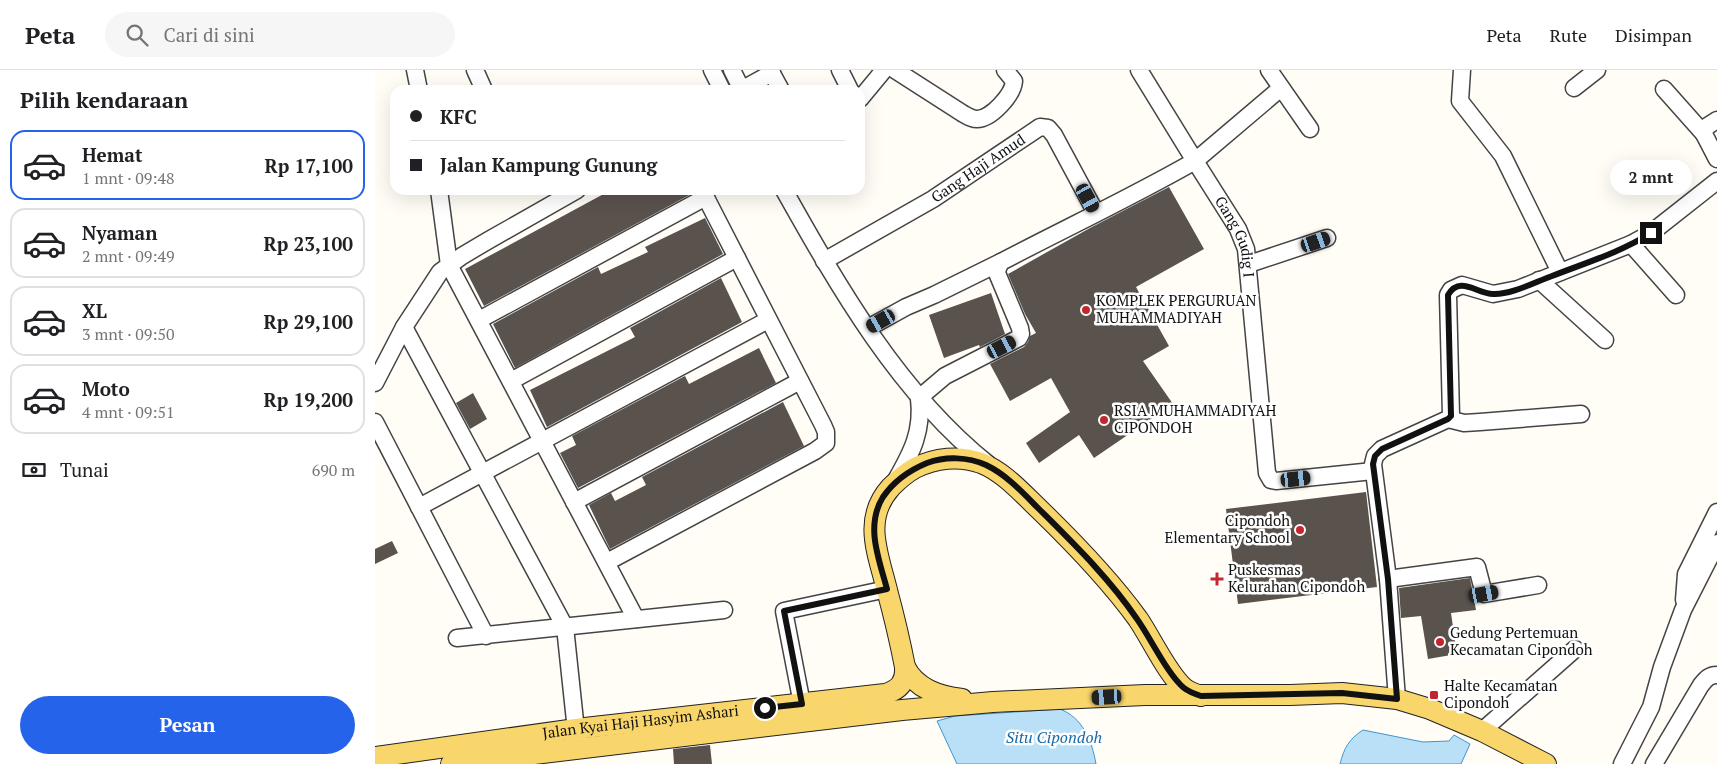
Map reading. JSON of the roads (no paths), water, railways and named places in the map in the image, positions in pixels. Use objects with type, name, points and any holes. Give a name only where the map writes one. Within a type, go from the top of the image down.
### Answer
[{"type":"main road","points":[[993,702],[956,698],[931,691],[914,680],[905,667],[875,540],[874,525],[880,502],[891,488],[901,478],[916,468],[947,458],[980,463],[1002,474],[1103,574],[1139,621],[1169,669],[1183,687],[1201,696]]},
{"type":"main road","name":"Jalan Kyai Haji Hasyim Ashari","points":[[375,756],[576,729],[890,693],[902,683],[905,667]]},
{"type":"main road","points":[[1145,695],[1155,692],[1163,686],[1169,669]]},
{"type":"main road","name":"Jalan Kyai Haji Hasyim Ashari","points":[[451,764],[902,710],[993,702],[1145,695],[1201,696],[1342,693],[1397,699],[1430,709],[1482,731],[1546,764]]},
{"type":"street","points":[[415,70],[418,85]]},
{"type":"street","points":[[475,70],[482,85]]},
{"type":"street","points":[[712,70],[720,85]]},
{"type":"street","points":[[731,70],[738,85]]},
{"type":"street","points":[[840,70],[848,85]]},
{"type":"street","points":[[865,93],[885,70]]},
{"type":"street","points":[[895,70],[962,113],[973,119],[979,119],[990,114],[1011,91],[1014,82],[1005,70]]},
{"type":"street","name":"Gang Gudig I","points":[[1139,70],[1243,240],[1249,264],[1259,394],[1269,477],[1276,481],[1373,471]]},
{"type":"street","points":[[1269,70],[1310,129]]},
{"type":"street","points":[[1462,70],[1460,101],[1503,156],[1560,272]]},
{"type":"street","points":[[1574,88],[1597,70]]},
{"type":"street","points":[[749,85],[771,72],[778,85]]},
{"type":"street","points":[[868,328],[905,306],[934,295],[1141,192],[1195,161],[1281,88]]},
{"type":"street","points":[[1664,89],[1704,134],[1717,159]]},
{"type":"street","points":[[1704,134],[1706,127],[1717,120]]},
{"type":"street","name":"Gang Haji Amud","points":[[828,259],[933,199],[1040,127],[1048,128],[1053,135],[1096,213]]},
{"type":"street","points":[[1397,699],[1388,579],[1373,471],[1374,459],[1382,449],[1451,418],[1448,295],[1451,290],[1462,285],[1497,294],[1518,289],[1631,244],[1651,233],[1717,183]]},
{"type":"street","points":[[440,195],[449,265],[636,619]]},
{"type":"street","points":[[375,383],[404,327],[440,272],[489,240],[568,195]]},
{"type":"street","points":[[479,320],[702,195]]},
{"type":"street","points":[[607,562],[822,447],[826,443],[826,432],[705,195]]},
{"type":"street","points":[[787,195],[828,259],[868,328],[919,398],[960,439],[1002,474]]},
{"type":"street","points":[[1249,264],[1327,238]]},
{"type":"street","points":[[1631,244],[1676,295]]},
{"type":"street","points":[[511,381],[737,258]]},
{"type":"street","points":[[919,398],[945,376],[1019,338],[1021,334],[1020,328],[997,273],[997,268],[1001,262]]},
{"type":"street","points":[[1539,280],[1605,340]]},
{"type":"street","points":[[419,507],[768,320]]},
{"type":"street","points":[[404,327],[565,627],[579,749]]},
{"type":"street","points":[[574,502],[800,381]]},
{"type":"street","points":[[891,488],[908,459],[917,436],[921,414],[919,398]]},
{"type":"street","points":[[1448,419],[1464,423],[1581,414]]},
{"type":"street","points":[[375,422],[486,636]]},
{"type":"street","points":[[1683,610],[1686,574],[1717,512]]},
{"type":"street","points":[[1622,764],[1651,707],[1662,668],[1683,610],[1717,543]]},
{"type":"street","points":[[1388,579],[1477,567],[1484,594],[1538,585]]},
{"type":"street","points":[[802,704],[784,611],[887,589]]},
{"type":"street","points":[[457,638],[724,610]]},
{"type":"street","points":[[1482,731],[1575,649]]},
{"type":"street","points":[[1654,764],[1701,685],[1707,678],[1717,675]]},
{"type":"water","name":"Situ Cipondoh","points":[[1060,709],[1075,718],[1085,731],[1092,747],[1096,764],[957,764],[937,721],[955,716]]},
{"type":"water","points":[[1363,730],[1423,742],[1449,741],[1454,735],[1470,744],[1461,764],[1340,764],[1348,744]]},
{"type":"place","name":"KOMPLEK PERGURUAN MUHAMMADIYAH","points":[[1086,310]]},
{"type":"place","name":"RSIA MUHAMMADIYAH CIPONDOH","points":[[1104,420]]},
{"type":"place","name":"Cipondoh Elementary School","points":[[1300,530]]},
{"type":"place","name":"Puskesmas Kelurahan Cipondoh","points":[[1217,579]]},
{"type":"place","name":"Gedung Pertemuan Kecamatan Cipondoh","points":[[1440,642]]},
{"type":"place","name":"Halte Kecamatan Cipondoh","points":[[1434,695]]}]
